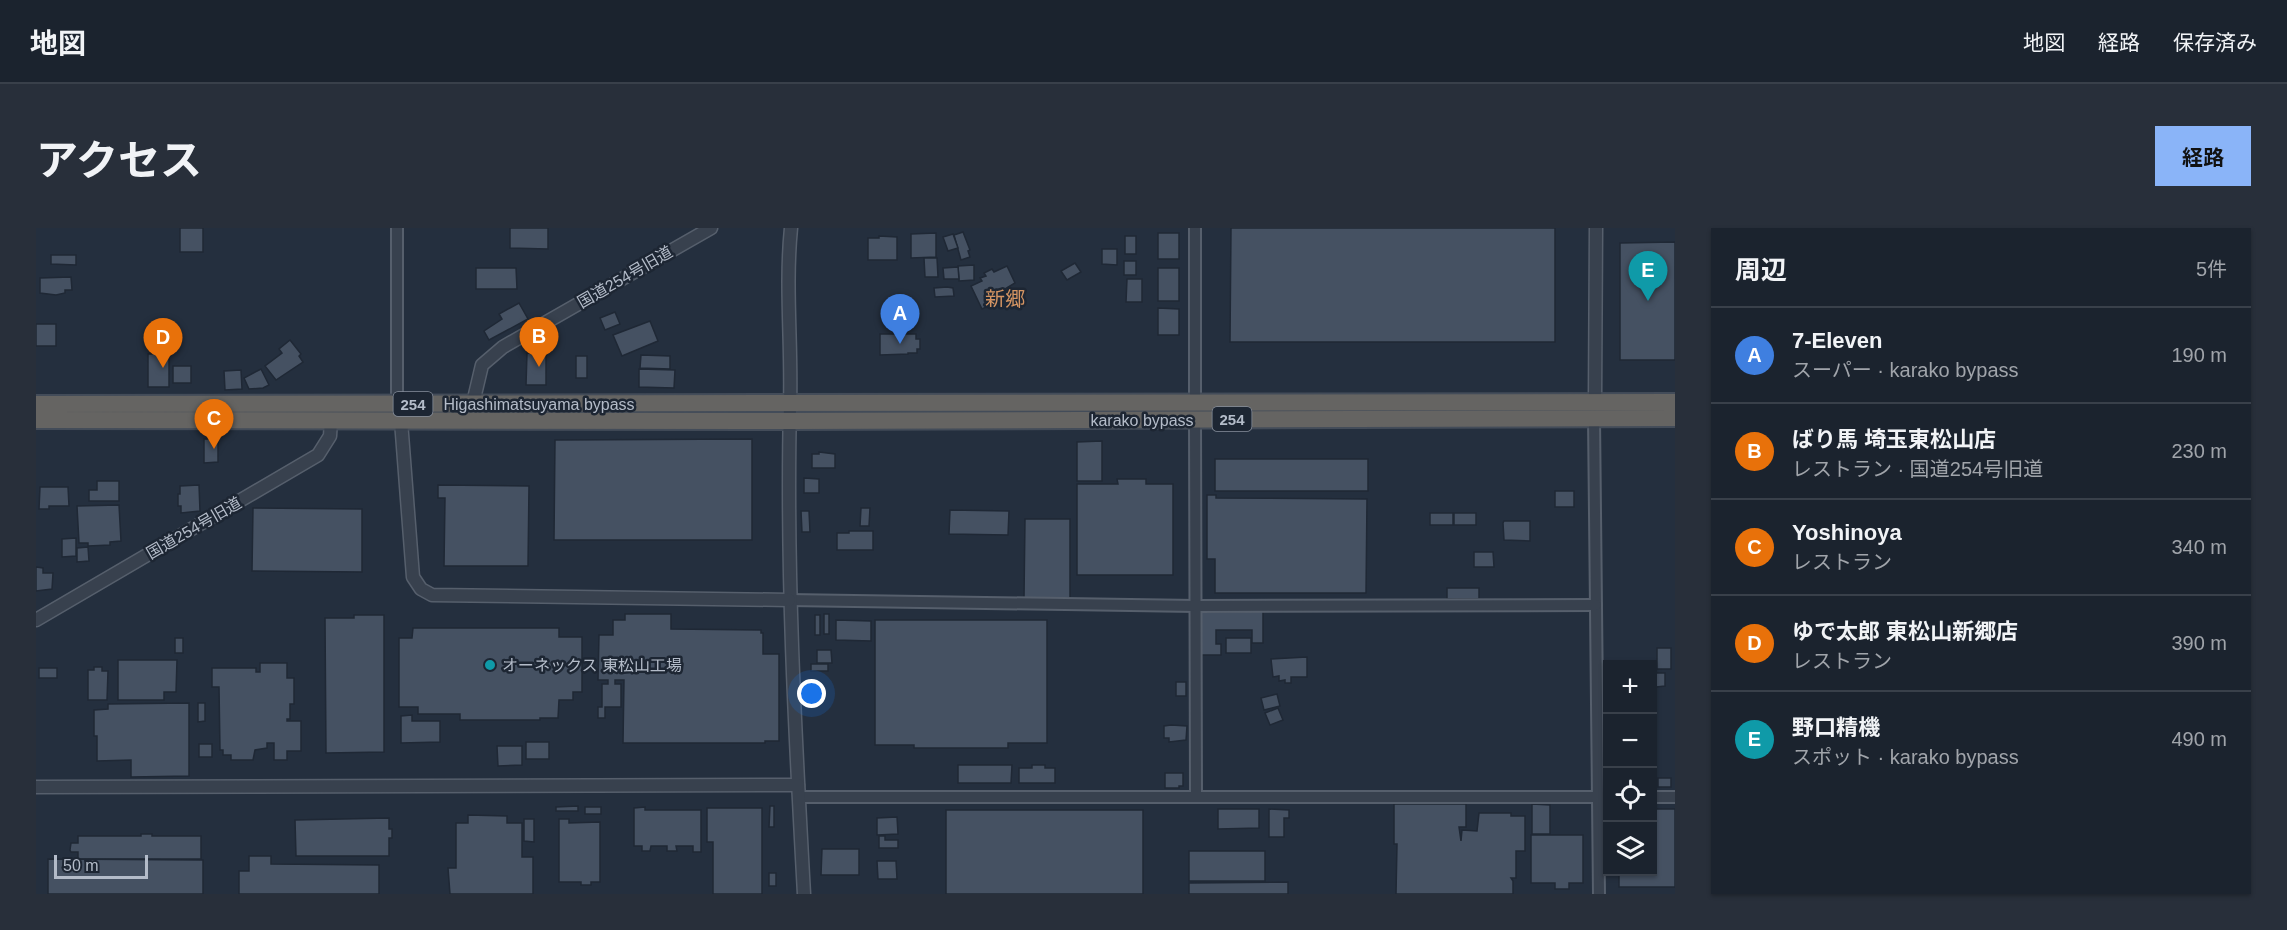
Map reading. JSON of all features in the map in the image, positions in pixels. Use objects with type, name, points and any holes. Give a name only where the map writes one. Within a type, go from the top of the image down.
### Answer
[{"type":"highway","name":"karako bypass","points":[[790,404],[1195,411],[1594,410],[1675,402]]},
{"type":"highway","name":"Higashimatsuyama bypass","points":[[36,420],[331,420],[473,403],[790,404]]},
{"type":"highway","name":"Higashimatsuyama bypass","points":[[36,404],[789,421]]},
{"type":"highway","name":"karako bypass","points":[[1594,410],[1675,418]]},
{"type":"highway","name":"karako bypass","points":[[789,421],[1195,411]]},
{"type":"street","points":[[397,228],[399,413],[413,577],[421,590],[432,595],[1196,606],[1596,605]]},
{"type":"street","name":"国道254号旧道","points":[[473,403],[482,365],[503,347],[711,228]]},
{"type":"street","points":[[791,228],[788,265],[789,600],[804,894]]},
{"type":"street","points":[[1195,228],[1196,796]]},
{"type":"street","points":[[1596,228],[1594,410],[1596,605],[1603,797],[1599,894]]},
{"type":"street","name":"国道254号旧道","points":[[36,620],[318,455],[330,436],[331,420]]},
{"type":"street","points":[[36,788],[1603,797]]},
{"type":"street","points":[[1657,797],[1675,796]]},
{"type":"building","points":[[180,228],[203,228],[203,252],[180,252]]},
{"type":"building","points":[[510,228],[548,228],[548,249],[510,248]]},
{"type":"building","points":[[1231,228],[1555,228],[1555,342],[1230,342]]},
{"type":"building","points":[[963,232],[970,250],[968,251],[970,257],[961,260],[954,235]]},
{"type":"building","points":[[936,233],[936,257],[911,258],[911,234]]},
{"type":"building","points":[[1158,233],[1179,233],[1179,259],[1158,259]]},
{"type":"building","points":[[953,234],[958,248],[948,251],[943,237]]},
{"type":"building","points":[[879,236],[897,237],[897,260],[868,260],[868,238],[879,238]]},
{"type":"building","points":[[1125,236],[1136,236],[1136,254],[1125,254]]},
{"type":"building","points":[[1675,242],[1675,360],[1620,360],[1620,243]]},
{"type":"building","points":[[1102,249],[1117,249],[1117,265],[1102,264]]},
{"type":"building","points":[[51,255],[76,255],[76,265],[51,264]]},
{"type":"building","points":[[924,258],[937,258],[938,277],[925,277]]},
{"type":"building","points":[[1124,261],[1136,261],[1136,275],[1124,275]]},
{"type":"building","points":[[1075,263],[1081,272],[1067,280],[1061,271]]},
{"type":"building","points":[[974,265],[974,280],[959,281],[958,266]]},
{"type":"building","points":[[1007,266],[1015,283],[995,295],[999,301],[982,309],[971,286],[982,281],[980,278],[986,276],[984,273],[992,269],[994,272]]},
{"type":"building","points":[[958,267],[959,279],[944,279],[943,268]]},
{"type":"building","points":[[476,268],[516,268],[517,289],[476,289]]},
{"type":"building","points":[[1158,268],[1179,268],[1179,301],[1158,301]]},
{"type":"building","points":[[71,277],[72,290],[65,290],[65,293],[56,295],[40,293],[40,278]]},
{"type":"building","points":[[1127,279],[1142,279],[1142,302],[1126,302]]},
{"type":"building","points":[[934,288],[953,288],[954,296],[935,297]]},
{"type":"building","points":[[519,303],[528,319],[489,340],[484,331],[502,319],[499,314]]},
{"type":"building","points":[[1158,308],[1179,309],[1179,335],[1158,335]]},
{"type":"building","points":[[615,312],[620,324],[605,330],[600,318]]},
{"type":"building","points":[[650,321],[658,341],[622,356],[613,335]]},
{"type":"building","points":[[36,324],[56,324],[56,346],[36,346]]},
{"type":"building","points":[[880,334],[916,334],[916,339],[920,339],[920,349],[917,349],[917,353],[880,355]]},
{"type":"building","points":[[290,340],[301,354],[299,356],[303,362],[276,380],[265,366],[282,353],[279,349]]},
{"type":"building","points":[[152,350],[160,350],[160,354],[169,354],[169,387],[148,387],[148,354],[152,354]]},
{"type":"building","points":[[527,353],[546,354],[546,385],[526,385]]},
{"type":"building","points":[[641,355],[670,356],[670,369],[640,368]]},
{"type":"building","points":[[576,356],[587,356],[587,378],[576,378]]},
{"type":"building","points":[[173,366],[191,366],[191,383],[173,383]]},
{"type":"building","points":[[261,369],[269,385],[249,389],[244,378]]},
{"type":"building","points":[[639,369],[675,370],[674,388],[639,387]]},
{"type":"building","points":[[241,370],[242,389],[225,390],[224,371]]},
{"type":"building","points":[[204,439],[218,439],[218,462],[204,463]]},
{"type":"building","points":[[752,439],[752,540],[554,540],[555,440]]},
{"type":"building","points":[[1102,441],[1102,481],[1077,481],[1077,442]]},
{"type":"building","points":[[819,452],[835,454],[835,468],[812,468],[812,454],[819,454]]},
{"type":"building","points":[[1215,459],[1368,459],[1368,491],[1215,491]]},
{"type":"building","points":[[804,478],[819,479],[819,493],[804,493]]},
{"type":"building","points":[[1117,479],[1146,479],[1146,484],[1173,484],[1173,575],[1077,575],[1077,484],[1118,484]]},
{"type":"building","points":[[97,481],[119,481],[119,501],[89,501],[89,490],[97,490]]},
{"type":"building","points":[[199,485],[200,511],[181,513],[181,506],[178,506],[180,486]]},
{"type":"building","points":[[438,485],[529,486],[528,566],[444,566],[445,498],[438,498]]},
{"type":"building","points":[[40,487],[68,487],[69,506],[49,506],[49,509],[39,509]]},
{"type":"building","points":[[1555,491],[1574,491],[1574,507],[1555,507]]},
{"type":"building","points":[[1207,495],[1216,495],[1216,498],[1367,499],[1366,593],[1215,593],[1215,559],[1207,559]]},
{"type":"building","points":[[119,505],[121,541],[110,542],[110,545],[88,546],[88,543],[79,543],[77,506]]},
{"type":"building","points":[[253,508],[362,509],[362,572],[252,571]]},
{"type":"building","points":[[861,508],[870,508],[869,526],[860,526]]},
{"type":"building","points":[[950,510],[1009,511],[1008,535],[949,534]]},
{"type":"building","points":[[801,511],[809,511],[810,532],[802,532]]},
{"type":"building","points":[[1430,513],[1453,513],[1453,525],[1430,525]]},
{"type":"building","points":[[1454,513],[1476,513],[1476,525],[1454,525]]},
{"type":"building","points":[[1025,519],[1070,519],[1070,598],[1024,598]]},
{"type":"building","points":[[1504,521],[1530,521],[1530,541],[1504,540]]},
{"type":"building","points":[[849,531],[873,531],[873,550],[837,550],[837,533],[849,533]]},
{"type":"building","points":[[76,538],[76,556],[62,557],[62,539]]},
{"type":"building","points":[[88,547],[89,561],[77,562],[77,548]]},
{"type":"building","points":[[1474,552],[1493,552],[1494,567],[1474,567]]},
{"type":"building","points":[[36,567],[43,568],[43,573],[53,573],[52,589],[36,591]]},
{"type":"building","points":[[1447,588],[1479,588],[1479,599],[1447,599]]},
{"type":"building","points":[[1263,611],[1263,643],[1252,643],[1252,630],[1216,630],[1216,644],[1221,644],[1221,655],[1201,655],[1201,612]]},
{"type":"building","points":[[625,614],[671,614],[671,629],[761,630],[763,654],[779,654],[779,741],[765,741],[765,743],[623,743],[624,680],[615,680],[615,684],[621,684],[621,707],[605,707],[605,718],[598,718],[598,707],[602,707],[602,684],[608,684],[608,680],[598,680],[599,635],[613,635],[613,620],[625,620]]},
{"type":"building","points":[[824,614],[829,614],[829,634],[824,634]]},
{"type":"building","points":[[354,615],[384,615],[384,752],[326,753],[325,618],[354,618]]},
{"type":"building","points":[[815,615],[820,615],[820,635],[815,635]]},
{"type":"building","points":[[836,620],[871,621],[871,641],[836,640]]},
{"type":"building","points":[[875,620],[1047,620],[1047,743],[1008,743],[1008,748],[914,748],[914,745],[875,745]]},
{"type":"building","name":"オーネックス 東松山工場","points":[[413,628],[559,628],[559,637],[582,637],[582,692],[573,692],[573,700],[559,700],[558,718],[540,718],[540,720],[460,720],[460,714],[418,714],[418,707],[399,707],[399,638],[412,638]]},
{"type":"building","points":[[175,638],[183,638],[183,653],[175,653]]},
{"type":"building","points":[[1226,638],[1251,638],[1251,653],[1226,653]]},
{"type":"building","points":[[1657,648],[1671,648],[1671,669],[1657,669]]},
{"type":"building","points":[[817,650],[831,650],[832,663],[817,663]]},
{"type":"building","points":[[1307,657],[1307,677],[1291,677],[1291,683],[1285,683],[1285,680],[1279,681],[1279,676],[1273,677],[1271,659]]},
{"type":"building","points":[[118,660],[177,660],[176,692],[164,692],[164,700],[118,700]]},
{"type":"building","points":[[260,663],[287,663],[287,678],[294,678],[294,704],[290,704],[290,719],[287,721],[301,721],[301,751],[287,751],[287,760],[274,760],[274,743],[267,743],[267,748],[255,750],[253,760],[231,760],[231,755],[223,755],[223,750],[220,750],[219,687],[212,687],[212,668],[256,668],[256,672],[260,672]]},
{"type":"building","points":[[811,664],[828,664],[828,671],[811,671]]},
{"type":"building","points":[[94,667],[102,667],[102,671],[108,671],[107,700],[88,700],[88,670],[94,670]]},
{"type":"building","points":[[39,668],[57,668],[57,678],[39,678]]},
{"type":"building","points":[[1657,673],[1665,673],[1665,686],[1657,687]]},
{"type":"building","points":[[1176,682],[1186,682],[1186,696],[1176,696]]},
{"type":"building","points":[[1277,694],[1280,706],[1264,710],[1261,698]]},
{"type":"building","points":[[189,703],[189,776],[131,777],[131,760],[97,761],[94,710],[108,709],[108,704]]},
{"type":"building","points":[[198,703],[205,703],[205,721],[198,722]]},
{"type":"building","points":[[1278,708],[1283,720],[1270,725],[1265,713]]},
{"type":"building","points":[[412,715],[412,721],[440,721],[440,742],[401,743],[401,716]]},
{"type":"building","points":[[1164,726],[1187,726],[1186,740],[1169,742],[1169,738],[1164,738]]},
{"type":"building","points":[[526,742],[549,742],[549,759],[526,759]]},
{"type":"building","points":[[199,744],[212,744],[212,757],[199,757]]},
{"type":"building","points":[[497,746],[522,746],[522,765],[498,766]]},
{"type":"building","points":[[958,765],[1012,765],[1011,783],[958,783]]},
{"type":"building","points":[[1032,765],[1055,768],[1055,783],[1019,783],[1019,768],[1032,768]]},
{"type":"building","points":[[1165,773],[1183,773],[1183,786],[1165,788]]},
{"type":"building","points":[[1658,778],[1671,778],[1671,787],[1658,787]]},
{"type":"building","points":[[1394,804],[1466,804],[1466,827],[1459,827],[1461,841],[1462,830],[1477,831],[1479,813],[1511,813],[1511,816],[1525,816],[1525,851],[1516,851],[1516,878],[1511,878],[1513,894],[1396,894],[1397,844],[1394,844]]},
{"type":"building","points":[[1532,804],[1550,805],[1550,834],[1532,834]]},
{"type":"building","points":[[578,806],[578,811],[556,811],[556,807]]},
{"type":"building","points":[[770,806],[774,806],[774,827],[769,827]]},
{"type":"building","points":[[585,807],[601,807],[601,814],[585,814]]},
{"type":"building","points":[[645,807],[645,810],[701,810],[701,852],[693,852],[693,846],[676,846],[677,851],[667,851],[667,846],[651,846],[650,851],[642,851],[642,846],[634,846],[634,808]]},
{"type":"building","points":[[707,808],[762,808],[762,894],[713,894],[713,842],[707,842]]},
{"type":"building","points":[[1218,809],[1259,809],[1259,828],[1218,829]]},
{"type":"building","points":[[1269,809],[1289,810],[1289,818],[1284,818],[1284,837],[1269,837]]},
{"type":"building","points":[[1657,809],[1675,809],[1675,887],[1619,887],[1619,876],[1657,876]]},
{"type":"building","points":[[946,810],[1143,810],[1143,894],[946,894]]},
{"type":"building","points":[[468,815],[507,816],[507,823],[522,823],[522,857],[533,857],[533,894],[450,894],[448,868],[456,868],[456,823],[468,823]]},
{"type":"building","points":[[897,817],[898,834],[877,835],[877,818]]},
{"type":"building","points":[[389,818],[392,838],[389,838],[389,856],[296,856],[295,820]]},
{"type":"building","points":[[524,819],[534,819],[534,842],[524,841]]},
{"type":"building","points":[[559,819],[569,819],[569,823],[600,822],[600,882],[581,885],[581,882],[559,882]]},
{"type":"building","points":[[141,834],[201,836],[201,859],[78,859],[78,852],[70,850],[71,843],[78,843],[78,836],[141,836]]},
{"type":"building","points":[[1531,835],[1583,835],[1583,883],[1569,883],[1569,889],[1555,889],[1555,883],[1531,883]]},
{"type":"building","points":[[879,836],[885,836],[885,840],[898,840],[898,848],[879,848]]},
{"type":"building","points":[[822,849],[859,849],[859,875],[821,875]]},
{"type":"building","points":[[1189,851],[1265,851],[1265,881],[1189,881]]},
{"type":"building","points":[[249,856],[271,856],[271,864],[379,865],[379,894],[239,894],[239,871],[249,871]]},
{"type":"building","points":[[48,859],[203,860],[203,894],[48,894]]},
{"type":"building","points":[[877,861],[896,861],[897,879],[878,879]]},
{"type":"building","points":[[769,873],[776,873],[776,886],[769,886]]},
{"type":"building","points":[[1288,882],[1288,894],[1189,894],[1189,883]]},
{"type":"place","name":"野口精機","points":[[1648,301]]},
{"type":"place","name":"7-Eleven","points":[[900,344]]},
{"type":"place","name":"ばり馬 埼玉東松山店","points":[[539,367]]},
{"type":"place","name":"ゆで太郎 東松山新郷店","points":[[163,368]]},
{"type":"place","name":"Yoshinoya","points":[[214,449]]},
{"type":"place","name":"オーネックス 東松山工場","points":[[490,665]]},
{"type":"district","name":"新郷","points":[[1005,299]]}]
